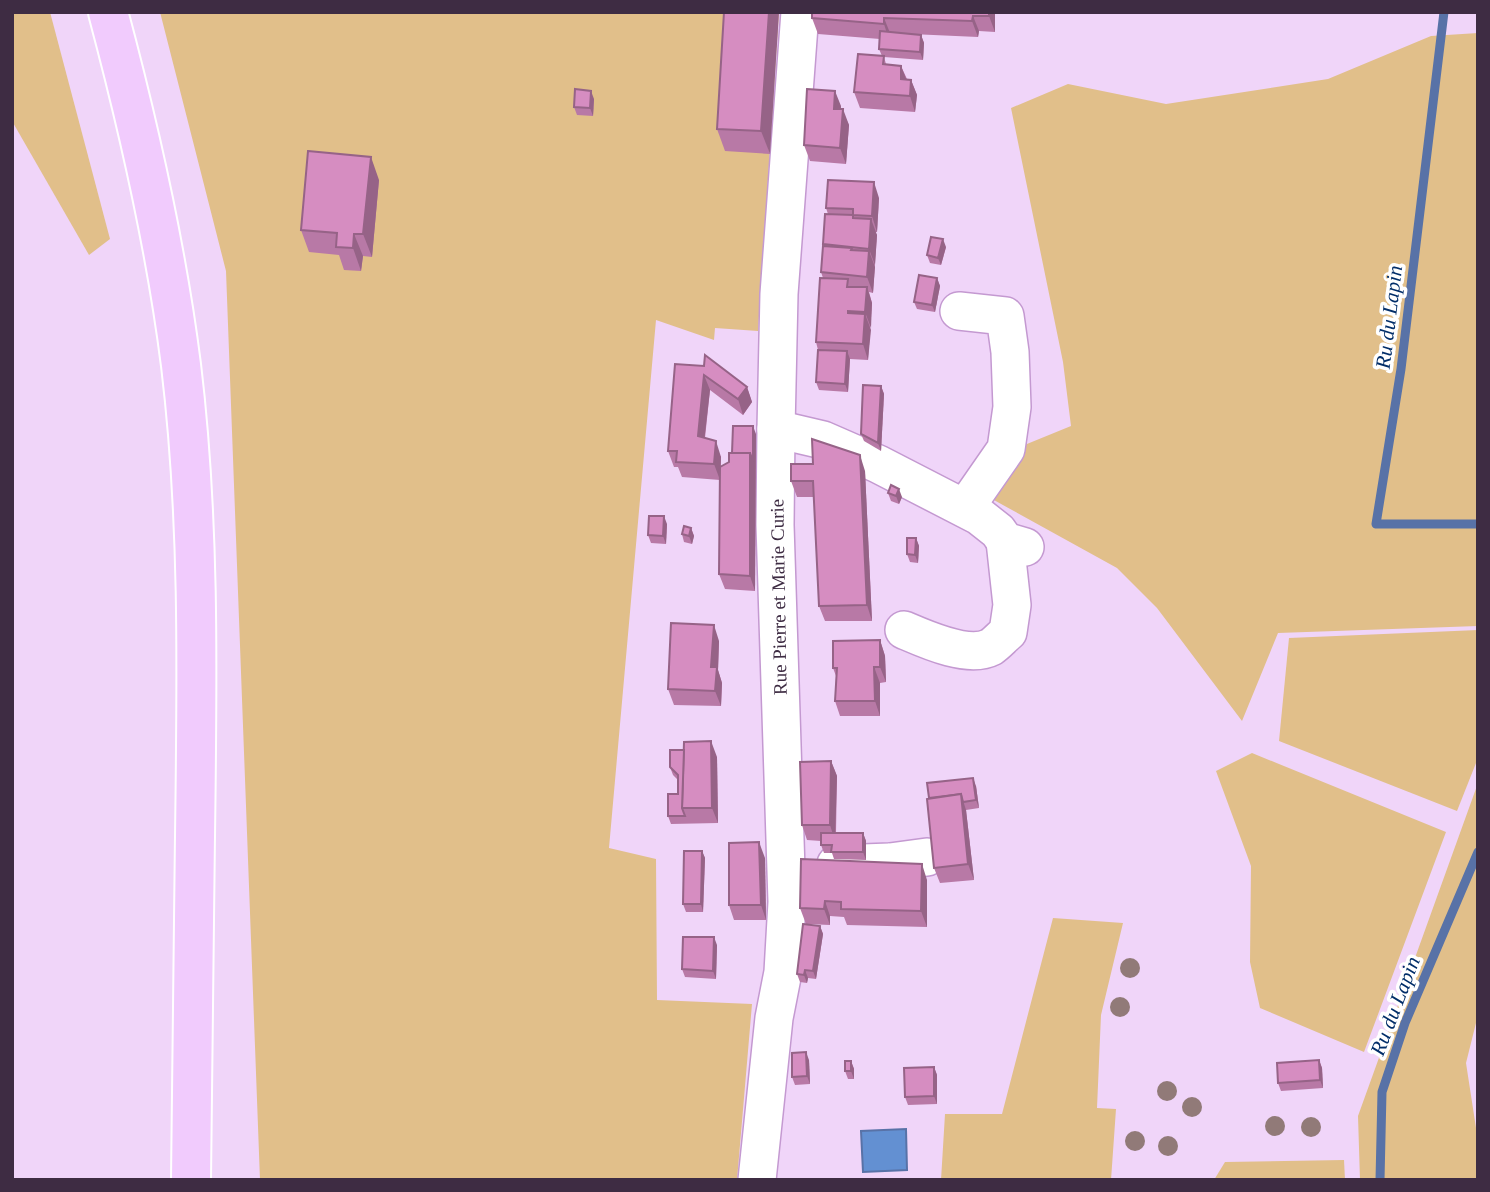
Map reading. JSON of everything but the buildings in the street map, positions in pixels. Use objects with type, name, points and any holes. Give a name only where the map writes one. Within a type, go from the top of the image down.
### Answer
[{"type":"main road","points":[[108,12],[139,137],[170,288],[188,444],[197,686],[191,1180]]},
{"type":"street","name":"Rue Pierre et Marie Curie","points":[[757,1180],[774,1018],[783,972],[787,902],[775,525],[776,429],[779,294],[800,12]]},
{"type":"street","points":[[959,312],[1006,316],[1012,407],[1006,449],[965,509]]},
{"type":"street","points":[[776,429],[823,440],[878,464],[965,509],[1015,544],[1008,632],[989,648],[941,647],[904,630]]},
{"type":"street","points":[[786,860],[825,864],[890,862],[927,857]]},
{"type":"shaded area","points":[[12,12],[50,12],[110,239],[89,255],[12,121]]},
{"type":"shaded area","points":[[160,12],[779,12],[758,331],[715,328],[714,340],[656,320],[609,848],[656,859],[657,1000],[752,1004],[737,1180],[260,1180],[226,271]]},
{"type":"shaded area","points":[[1478,33],[1478,626],[1278,633],[1242,721],[1157,608],[1117,568],[983,494],[1022,446],[1071,426],[1063,362],[1011,108],[1068,84],[1166,104],[1328,79],[1431,36]]},
{"type":"shaded area","points":[[1478,630],[1478,758],[1457,811],[1279,741],[1289,638]]},
{"type":"shaded area","points":[[1252,753],[1446,832],[1364,1052],[1260,1008],[1250,962],[1251,866],[1216,771]]},
{"type":"shaded area","points":[[1478,783],[1478,1015],[1466,1063],[1478,1141],[1478,1180],[1360,1180],[1358,1116]]},
{"type":"shaded area","points":[[1053,918],[1123,923],[1101,1015],[1097,1108],[1116,1109],[1111,1180],[941,1180],[945,1114],[1002,1114]]},
{"type":"shaded area","points":[[1344,1160],[1345,1180],[1214,1180],[1225,1162]]},
{"type":"water","points":[[906,1129],[907,1170],[863,1172],[861,1131]]},
{"type":"waterway","name":"Ru du Lapin","points":[[1444,12],[1401,369],[1376,524],[1478,524]]},
{"type":"waterway","name":"Ru du Lapin","points":[[1380,1180],[1382,1092],[1405,1023],[1478,852]]}]
